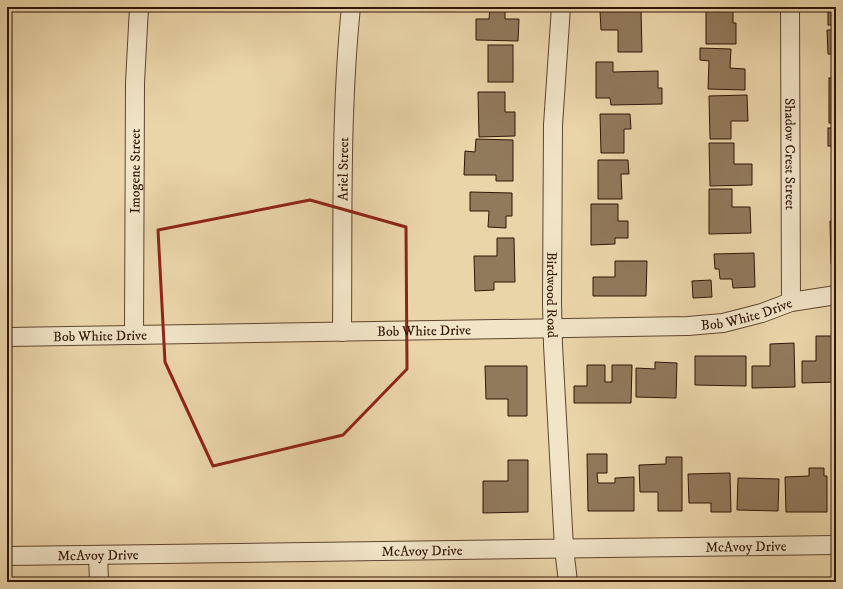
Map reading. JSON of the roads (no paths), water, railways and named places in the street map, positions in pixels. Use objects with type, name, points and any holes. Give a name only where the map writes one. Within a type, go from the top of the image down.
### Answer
[{"type":"street","name":"Imogene Street","points":[[134,335],[135,82],[139,7]]},
{"type":"street","name":"Ariel Street","points":[[342,332],[343,121],[351,7]]},
{"type":"street","name":"Birdwood Road","points":[[561,7],[553,125],[552,329],[564,548],[568,582]]},
{"type":"street","name":"Shadow Crest Street","points":[[790,7],[791,302]]},
{"type":"street","name":"Bob White Drive","points":[[7,337],[688,326],[722,323],[762,314],[791,302],[836,295]]},
{"type":"street","name":"McAvoy Drive","points":[[7,556],[836,545]]},
{"type":"street","points":[[98,555],[99,582]]}]
